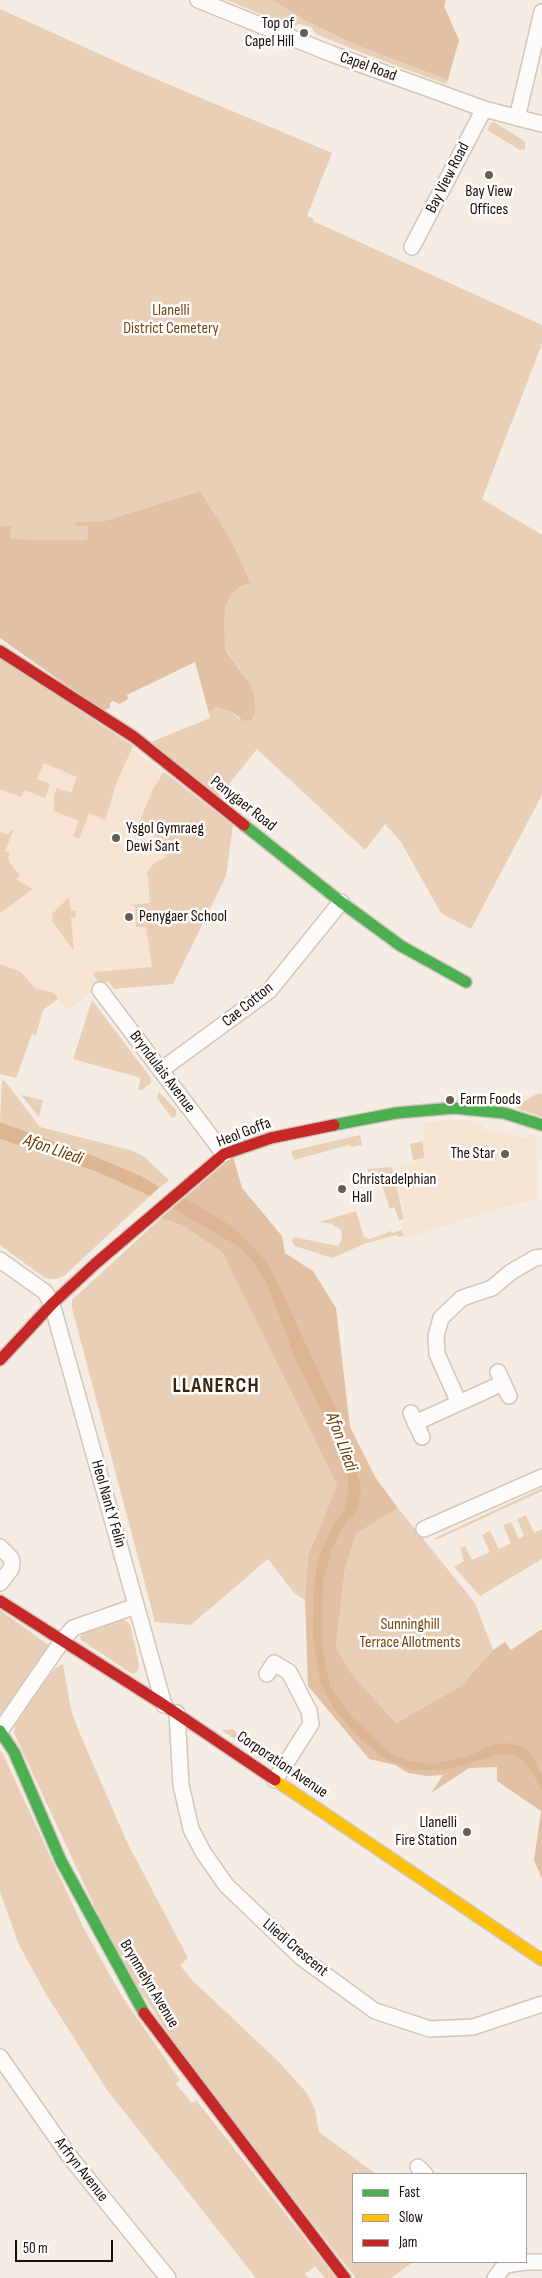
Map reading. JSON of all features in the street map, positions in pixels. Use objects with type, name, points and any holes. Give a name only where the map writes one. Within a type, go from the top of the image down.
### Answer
[{"type":"street","name":"Capel Road","points":[[198,0],[332,54],[484,109],[542,124]]},
{"type":"street","points":[[517,118],[542,12]]},
{"type":"street","name":"Bay View Road","points":[[412,248],[484,109]]},
{"type":"street","name":"Penygaer Road","points":[[0,652],[134,737],[341,902],[401,946],[466,982]]},
{"type":"street","name":"Cae Cotton","points":[[161,1070],[269,991],[341,902]]},
{"type":"street","name":"Bryndulais Avenue","points":[[100,990],[224,1154]]},
{"type":"street","name":"Heol Goffa","points":[[0,1360],[52,1304],[159,1208],[224,1154],[271,1138],[405,1112],[454,1108],[504,1113],[542,1126]]},
{"type":"street","points":[[459,1403],[437,1354],[436,1336],[441,1318],[462,1298],[492,1288],[511,1272],[535,1258],[542,1257]]},
{"type":"street","points":[[0,1260],[45,1292],[52,1304]]},
{"type":"street","name":"Heol Nant Y Felin","points":[[52,1304],[164,1705]]},
{"type":"street","points":[[422,1437],[413,1418],[459,1403],[503,1384]]},
{"type":"street","points":[[424,1529],[542,1477]]},
{"type":"street","points":[[0,1547],[11,1558],[12,1562],[12,1569],[0,1583]]},
{"type":"street","name":"Corporation Avenue","points":[[0,1601],[164,1705],[542,1960]]},
{"type":"street","points":[[0,1731],[73,1628],[82,1623],[136,1606]]},
{"type":"street","points":[[267,1674],[274,1663],[289,1672],[309,1711],[311,1724],[275,1780]]},
{"type":"street","name":"Lliedi Crescent","points":[[177,1714],[181,1785],[191,1829],[203,1852],[226,1885],[302,1958],[375,2011],[430,2029],[473,2027],[542,2004]]},
{"type":"street","name":"Brynmelyn Avenue","points":[[0,1731],[14,1752],[61,1861],[147,2018],[346,2278]]},
{"type":"street","name":"Arfryn Avenue","points":[[0,2057],[70,2157],[168,2278]]},
{"type":"street","points":[[527,2262],[542,2262]]},
{"type":"street","points":[[495,2278],[505,2265],[518,2263]]},
{"type":"shaded area","points":[[272,0],[446,0],[444,6],[459,40],[448,80],[358,46],[308,22]]},
{"type":"shaded area","points":[[200,491],[230,538],[251,583],[240,587],[231,595],[226,606],[224,625],[226,651],[251,686],[255,700],[255,714],[251,720],[244,721],[232,712],[216,707],[209,713],[195,662],[127,695],[128,699],[120,704],[113,701],[110,703],[110,708],[103,711],[0,638],[0,526],[11,526],[10,539],[87,540],[88,526],[75,526],[76,522],[101,522]]},
{"type":"shaded area","name":"Ysgol Gymraeg Dewi Sant","points":[[6,662],[164,772],[173,984],[114,989],[107,981],[67,1010],[54,993],[35,988],[21,972],[0,964],[0,671]]},
{"type":"shaded area","points":[[466,1120],[483,1126],[483,1129],[521,1138],[535,1136],[539,1198],[405,1238],[401,1224],[406,1222],[394,1168],[425,1159],[424,1123]]},
{"type":"shaded area","points":[[233,1156],[242,1188],[282,1236],[285,1253],[313,1271],[336,1308],[350,1427],[375,1477],[398,1508],[356,1534],[345,1569],[336,1647],[351,1673],[396,1723],[461,1686],[493,1650],[505,1642],[511,1650],[542,1629],[542,1879],[534,1860],[541,1811],[497,1781],[497,1767],[469,1768],[431,1793],[443,1775],[427,1776],[408,1773],[395,1765],[369,1759],[308,1686],[305,1600],[308,1556],[337,1485],[222,1252],[181,1225],[161,1218]]},
{"type":"green space","points":[[227,0],[272,0],[308,22],[358,46],[448,80],[446,84],[316,34],[311,27],[299,24],[291,27]]},
{"type":"green space","name":"Llanelli District Cemetery","points":[[0,9],[137,71],[332,153],[307,216],[314,219],[313,221],[542,325],[542,344],[482,499],[542,535],[542,795],[471,929],[441,913],[401,842],[385,824],[365,850],[257,749],[217,799],[146,744],[210,718],[209,713],[216,707],[232,712],[239,719],[251,686],[226,650],[224,625],[226,606],[231,595],[240,587],[251,583],[230,538],[200,491],[101,522],[76,522],[88,526],[87,540],[9,539],[10,526],[0,526]]},
{"type":"green space","points":[[494,122],[525,142],[525,149],[520,150],[487,130],[490,124]]},
{"type":"green space","points":[[0,658],[133,746],[117,782],[105,820],[89,813],[79,839],[73,836],[79,821],[54,811],[54,795],[57,788],[71,793],[77,777],[44,763],[37,779],[50,784],[45,798],[25,790],[21,797],[0,789]]},
{"type":"green space","points":[[164,772],[233,825],[226,876],[173,984],[114,989],[108,981],[101,986],[93,974],[96,972],[152,967],[146,927],[136,927],[135,906],[128,905],[150,903],[148,876],[146,873],[154,863],[167,857],[148,823],[139,823],[153,789]]},
{"type":"green space","points":[[11,830],[13,831],[5,851],[10,853],[8,858],[13,868],[20,874],[17,880],[33,889],[0,913],[0,832],[8,835]]},
{"type":"green space","points":[[69,897],[71,911],[75,911],[76,917],[71,918],[74,951],[52,921],[53,913]]},
{"type":"green space","points":[[0,964],[21,972],[35,988],[54,993],[58,999],[43,1010],[36,1035],[32,1034],[16,1078],[0,1074]]},
{"type":"green space","points":[[92,1000],[151,1078],[151,1083],[142,1090],[138,1089],[141,1078],[73,1059]]},
{"type":"green space","points":[[2,1080],[5,1081],[40,1127],[130,1150],[142,1155],[169,1180],[160,1187],[141,1176],[94,1156],[0,1122]]},
{"type":"green space","points":[[159,1092],[176,1110],[176,1116],[172,1118],[157,1098]]},
{"type":"green space","points":[[539,1093],[542,1094],[542,1117],[516,1108],[529,1098]]},
{"type":"green space","points":[[21,1095],[43,1100],[39,1117]]},
{"type":"green space","points":[[360,1135],[362,1145],[351,1147],[349,1145],[294,1160],[291,1151]]},
{"type":"green space","points":[[0,1139],[95,1171],[150,1196],[64,1276],[57,1279],[45,1278],[0,1245]]},
{"type":"green space","points":[[423,1141],[424,1158],[413,1160],[410,1144]]},
{"type":"green space","points":[[392,1167],[404,1219],[399,1220],[394,1207],[390,1209],[377,1170],[368,1172],[368,1169]]},
{"type":"green space","points":[[356,1211],[364,1237],[370,1239],[391,1231],[392,1233],[402,1230],[404,1236],[399,1237],[396,1235],[364,1244],[332,1258],[295,1246],[292,1242],[293,1237],[338,1246],[342,1239],[341,1230],[332,1224],[319,1222]]},
{"type":"green space","points":[[161,1218],[181,1225],[222,1252],[337,1485],[308,1556],[305,1600],[294,1593],[268,1559],[191,1625],[155,1622],[72,1308],[72,1300]]},
{"type":"green space","points":[[542,1488],[542,1491],[436,1540],[435,1538]]},
{"type":"green space","name":"Sunninghill Terrace Allotments","points":[[398,1508],[475,1603],[493,1650],[461,1686],[396,1723],[351,1673],[336,1647],[345,1569],[356,1534]]},
{"type":"green space","points":[[526,1515],[534,1533],[542,1529],[542,1559],[480,1596],[454,1567],[464,1561],[460,1548],[465,1546],[472,1560],[490,1552],[482,1535],[490,1531],[499,1549],[511,1543],[503,1525],[511,1522],[519,1539],[524,1536],[517,1519]]},
{"type":"green space","points":[[0,1610],[51,1647],[0,1716]]},
{"type":"green space","points":[[122,1618],[130,1624],[139,1664],[138,1670],[135,1673],[131,1673],[81,1640],[80,1637],[85,1630]]},
{"type":"green space","points":[[63,1664],[71,1710],[80,1734],[127,1842],[188,1958],[180,1965],[192,1980],[279,2062],[306,2092],[315,2109],[319,2132],[375,2173],[352,2173],[352,2263],[412,2263],[391,2278],[356,2278],[192,2070],[117,1955],[14,1733],[15,1721],[54,1669]]},
{"type":"green space","points":[[233,1729],[235,1731],[243,1744],[221,1730]]},
{"type":"green space","points":[[0,1751],[83,1927],[123,1998],[180,2080],[176,2084],[192,2103],[196,2100],[336,2278],[325,2278],[315,2266],[305,2274],[308,2278],[256,2278],[107,2090],[46,1994],[19,1945],[0,1892]]},
{"type":"water","name":"Afon Lliedi","points":[[0,1122],[94,1156],[141,1176],[160,1187],[150,1196],[95,1171],[0,1139]]},
{"type":"water","name":"Afon Lliedi","points":[[184,1198],[233,1227],[264,1259],[277,1282],[339,1416],[357,1473],[361,1488],[358,1509],[342,1528],[332,1549],[323,1580],[322,1647],[330,1687],[350,1715],[391,1754],[412,1762],[434,1764],[468,1756],[493,1745],[507,1743],[523,1747],[533,1757],[542,1777],[542,1791],[532,1772],[520,1757],[509,1754],[500,1754],[445,1770],[412,1770],[382,1757],[361,1739],[336,1712],[321,1684],[313,1638],[314,1589],[318,1560],[334,1524],[344,1510],[349,1491],[346,1470],[329,1425],[297,1363],[267,1283],[241,1248],[173,1208]]},
{"type":"traffic: fast","points":[[244,825],[341,902],[401,946],[466,982]]},
{"type":"traffic: fast","points":[[334,1125],[396,1113],[454,1108],[504,1113],[542,1125]]},
{"type":"traffic: fast","points":[[0,1731],[14,1752],[61,1861],[144,2013]]},
{"type":"traffic: slow","points":[[275,1780],[542,1960]]},
{"type":"traffic: jam","points":[[0,651],[134,737],[244,825]]},
{"type":"traffic: jam","points":[[0,1360],[52,1304],[95,1264],[224,1154],[271,1138],[334,1125]]},
{"type":"traffic: jam","points":[[0,1601],[164,1705],[275,1780]]},
{"type":"traffic: jam","points":[[144,2013],[345,2278]]},
{"type":"place","name":"Top of Capel Hill","points":[[304,33]]},
{"type":"place","name":"Bay View Offices","points":[[489,175]]},
{"type":"place","name":"Ysgol Gymraeg Dewi Sant","points":[[116,838]]},
{"type":"place","name":"Penygaer School","points":[[129,917]]},
{"type":"place","name":"Farm Foods","points":[[450,1100]]},
{"type":"place","name":"The Star","points":[[505,1154]]},
{"type":"place","name":"Christadelphian Hall","points":[[342,1189]]},
{"type":"place","name":"Llanelli Fire Station","points":[[467,1832]]},
{"type":"district","name":"LLANERCH","points":[[216,1387]]}]
